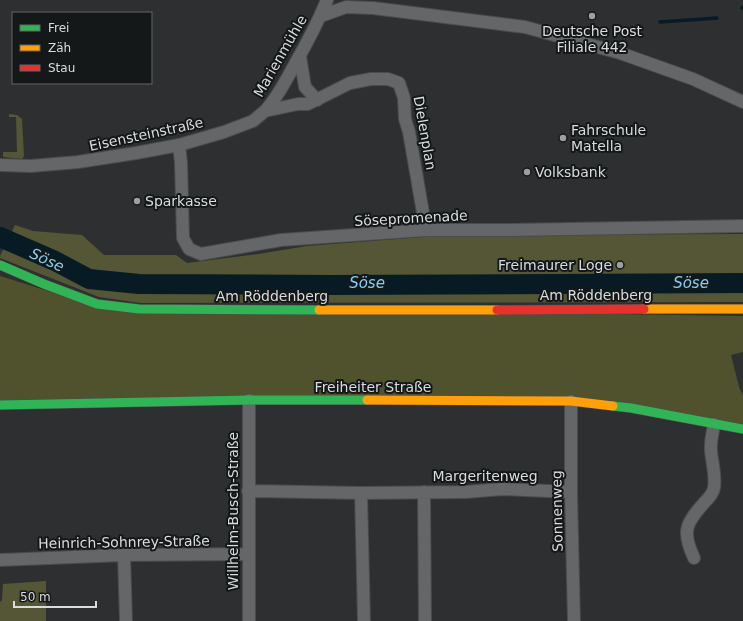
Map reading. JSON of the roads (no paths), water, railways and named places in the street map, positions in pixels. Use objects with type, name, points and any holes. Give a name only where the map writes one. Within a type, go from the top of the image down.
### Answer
[{"type":"main road","name":"Am Röddenberg","points":[[0,265],[44,284],[97,304],[139,310],[743,309]]},
{"type":"main road","name":"Freiheiter Straße","points":[[0,405],[249,400],[572,401],[631,408],[743,429]]},
{"type":"street","name":"Marienmühle","points":[[266,111],[274,101],[300,56],[328,0]]},
{"type":"street","points":[[352,0],[373,8]]},
{"type":"street","points":[[321,16],[346,7],[373,8],[525,27],[620,53],[693,79],[743,102]]},
{"type":"street","points":[[300,56],[305,87],[312,102]]},
{"type":"street","name":"Dielenplan","points":[[335,90],[350,83],[372,79],[388,79],[399,83],[402,90],[405,119],[411,140],[426,230]]},
{"type":"street","name":"Eisensteinstraße","points":[[0,165],[31,166],[78,162],[179,145],[224,132],[253,121],[266,111],[312,102],[335,90]]},
{"type":"street","name":"Sösepromenade","points":[[179,145],[181,163],[183,238],[189,249],[201,254],[281,240],[426,230],[743,226]]},
{"type":"street","name":"Willhelm-Busch-Straße","points":[[249,400],[249,621]]},
{"type":"street","name":"Sonnenweg","points":[[572,401],[571,492],[574,621]]},
{"type":"street","points":[[694,558],[688,544],[689,523],[692,517],[710,496],[714,488],[715,474],[711,451],[714,424]]},
{"type":"street","name":"Margeritenweg","points":[[248,492],[466,492],[502,489],[571,492]]},
{"type":"street","name":"Margeritenweg","points":[[424,492],[425,621]]},
{"type":"street","points":[[361,493],[364,621]]},
{"type":"street","name":"Heinrich-Sohnrey-Straße","points":[[0,560],[124,555],[248,554]]},
{"type":"street","points":[[124,555],[126,621]]},
{"type":"waterway","points":[[660,22],[717,18]]},
{"type":"waterway","name":"Söse","points":[[0,237],[55,261],[89,279],[139,284],[330,285],[743,283]]},
{"type":"place","name":"Deutsche Post Filiale 442","points":[[592,16]]},
{"type":"place","name":"Fahrschule Matella","points":[[563,138]]},
{"type":"place","name":"Volksbank","points":[[527,172]]},
{"type":"place","name":"Sparkasse","points":[[137,201]]},
{"type":"place","name":"Freimaurer Loge","points":[[620,265]]}]
